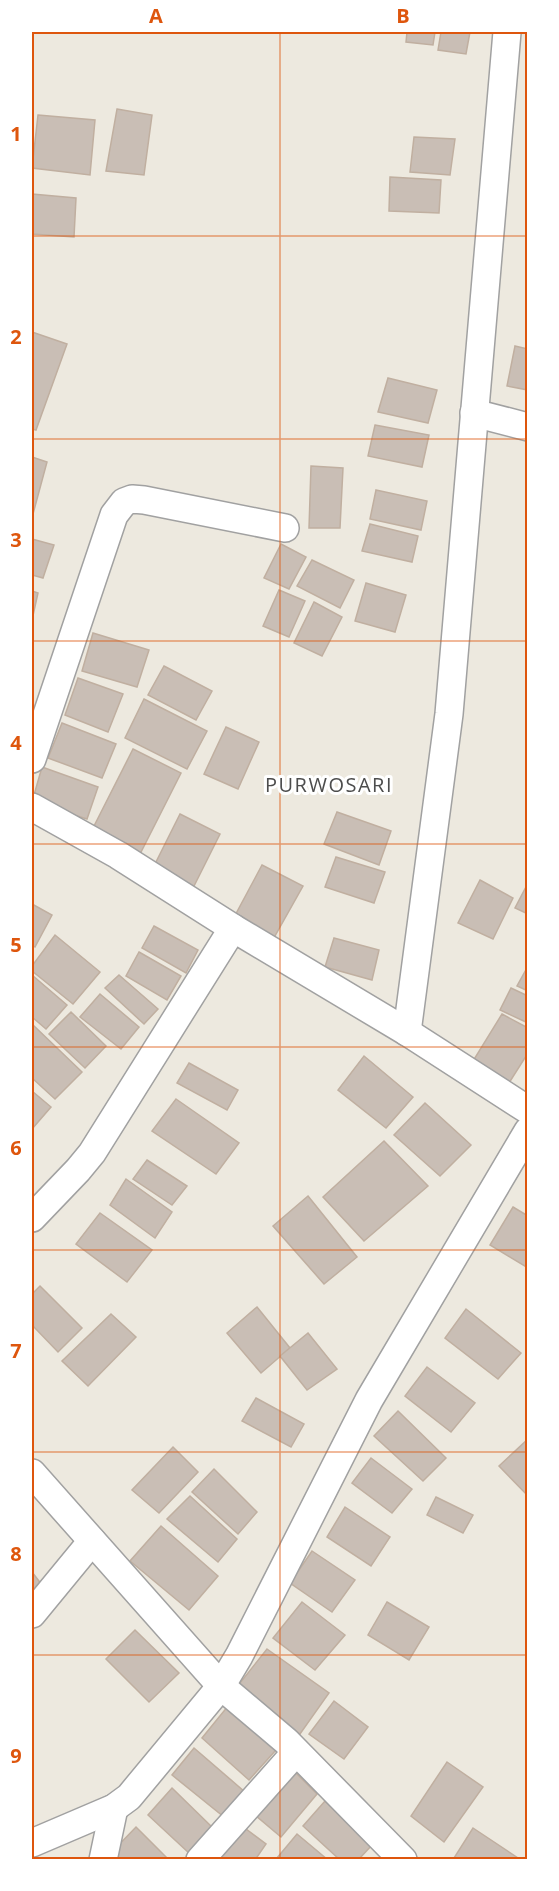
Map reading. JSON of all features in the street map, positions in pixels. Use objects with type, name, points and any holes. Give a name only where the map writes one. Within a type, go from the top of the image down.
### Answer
[{"type":"street","points":[[406,1032],[448,714],[507,32]]},
{"type":"street","points":[[474,413],[528,427]]},
{"type":"street","points":[[32,759],[114,514],[124,502],[132,499],[158,502],[285,528]]},
{"type":"street","points":[[32,807],[118,855],[233,928],[406,1032],[528,1110]]},
{"type":"street","points":[[32,1218],[92,1154],[233,928]]},
{"type":"street","points":[[32,1843],[114,1808],[129,1797],[221,1686],[251,1635],[369,1400],[528,1131]]},
{"type":"street","points":[[32,1473],[221,1686],[296,1752],[403,1860]]},
{"type":"street","points":[[32,1614],[92,1541]]},
{"type":"street","points":[[200,1860],[296,1752]]},
{"type":"street","points":[[103,1860],[114,1808]]},
{"type":"building","points":[[407,32],[435,32],[433,45],[406,42]]},
{"type":"building","points":[[441,32],[470,32],[466,54],[438,50]]},
{"type":"building","points":[[117,109],[152,115],[144,175],[106,171]]},
{"type":"building","points":[[38,115],[95,120],[90,175],[32,168]]},
{"type":"building","points":[[414,137],[455,139],[450,175],[410,172]]},
{"type":"building","points":[[390,177],[441,180],[439,213],[389,211]]},
{"type":"building","points":[[32,194],[76,198],[74,237],[32,234]]},
{"type":"building","points":[[32,332],[67,344],[36,430],[32,429]]},
{"type":"building","points":[[515,346],[528,349],[528,390],[507,386]]},
{"type":"building","points":[[388,378],[437,390],[428,423],[378,412]]},
{"type":"building","points":[[375,425],[429,435],[422,467],[368,456]]},
{"type":"building","points":[[32,457],[47,462],[33,514],[32,514]]},
{"type":"building","points":[[311,466],[343,468],[340,528],[309,528]]},
{"type":"building","points":[[376,490],[427,501],[421,530],[370,519]]},
{"type":"building","points":[[370,524],[418,536],[412,562],[362,551]]},
{"type":"building","points":[[32,539],[54,545],[43,578],[32,575]]},
{"type":"building","points":[[281,544],[306,557],[289,589],[264,578]]},
{"type":"building","points":[[312,560],[354,580],[340,608],[297,586]]},
{"type":"building","points":[[366,583],[406,595],[395,632],[355,621]]},
{"type":"building","points":[[279,590],[305,601],[289,637],[263,626]]},
{"type":"building","points":[[32,591],[38,593],[32,620]]},
{"type":"building","points":[[314,602],[342,617],[322,656],[294,643]]},
{"type":"building","points":[[93,633],[149,650],[137,687],[82,671]]},
{"type":"building","points":[[164,666],[212,691],[196,720],[148,695]]},
{"type":"building","points":[[78,678],[123,694],[108,732],[65,715]]},
{"type":"building","points":[[144,699],[207,731],[187,769],[125,738]]},
{"type":"building","points":[[62,723],[116,744],[102,778],[48,758]]},
{"type":"building","points":[[226,727],[259,742],[238,789],[204,774]]},
{"type":"building","points":[[133,749],[181,773],[137,860],[89,836]]},
{"type":"building","points":[[42,767],[98,787],[87,819],[32,802]]},
{"type":"building","points":[[337,812],[391,831],[379,865],[324,844]]},
{"type":"building","points":[[180,814],[220,834],[191,892],[151,872]]},
{"type":"building","points":[[336,857],[385,872],[374,903],[325,887]]},
{"type":"building","points":[[262,865],[303,886],[271,943],[231,923]]},
{"type":"building","points":[[480,880],[513,898],[493,939],[458,923]]},
{"type":"building","points":[[528,883],[528,914],[515,908]]},
{"type":"building","points":[[32,904],[52,915],[35,947],[32,945]]},
{"type":"building","points":[[154,926],[198,950],[186,973],[142,948]]},
{"type":"building","points":[[55,935],[100,972],[73,1004],[32,971],[32,966]]},
{"type":"building","points":[[334,938],[379,950],[372,980],[325,967]]},
{"type":"building","points":[[139,952],[181,976],[167,1000],[126,976]]},
{"type":"building","points":[[528,966],[528,991],[517,986]]},
{"type":"building","points":[[32,975],[67,1005],[46,1029],[32,1017]]},
{"type":"building","points":[[119,975],[158,1009],[144,1024],[105,988]]},
{"type":"building","points":[[511,988],[528,996],[528,1023],[500,1010]]},
{"type":"building","points":[[100,994],[139,1027],[121,1049],[80,1017]]},
{"type":"building","points":[[71,1012],[106,1046],[85,1068],[49,1034]]},
{"type":"building","points":[[502,1014],[528,1028],[528,1053],[509,1083],[473,1061]]},
{"type":"building","points":[[32,1024],[82,1072],[55,1099],[32,1078]]},
{"type":"building","points":[[364,1056],[413,1097],[386,1128],[338,1090]]},
{"type":"building","points":[[189,1063],[238,1090],[227,1110],[177,1083]]},
{"type":"building","points":[[32,1091],[51,1107],[32,1129]]},
{"type":"building","points":[[176,1099],[239,1143],[216,1174],[152,1131]]},
{"type":"building","points":[[425,1103],[471,1145],[440,1176],[394,1135]]},
{"type":"building","points":[[384,1141],[428,1186],[364,1241],[323,1197]]},
{"type":"building","points":[[147,1160],[187,1186],[172,1205],[133,1179]]},
{"type":"building","points":[[126,1179],[172,1212],[155,1238],[110,1205]]},
{"type":"building","points":[[308,1196],[357,1257],[324,1284],[273,1226]]},
{"type":"building","points":[[513,1207],[528,1216],[528,1268],[490,1245]]},
{"type":"building","points":[[100,1213],[152,1250],[127,1282],[76,1244]]},
{"type":"building","points":[[40,1286],[82,1328],[58,1352],[32,1325],[32,1294]]},
{"type":"building","points":[[257,1307],[290,1348],[261,1373],[227,1333]]},
{"type":"building","points":[[466,1309],[521,1353],[498,1379],[445,1338]]},
{"type":"building","points":[[111,1314],[136,1337],[88,1386],[62,1361]]},
{"type":"building","points":[[308,1333],[337,1369],[307,1390],[280,1356]]},
{"type":"building","points":[[427,1367],[475,1403],[451,1432],[405,1396]]},
{"type":"building","points":[[256,1398],[304,1424],[291,1447],[242,1421]]},
{"type":"building","points":[[398,1411],[446,1458],[423,1481],[374,1436]]},
{"type":"building","points":[[528,1439],[528,1496],[499,1466]]},
{"type":"building","points":[[173,1447],[198,1472],[159,1513],[132,1490]]},
{"type":"building","points":[[371,1458],[412,1489],[392,1513],[352,1483]]},
{"type":"building","points":[[214,1469],[257,1512],[238,1534],[192,1492]]},
{"type":"building","points":[[190,1496],[237,1539],[218,1562],[167,1519]]},
{"type":"building","points":[[436,1497],[473,1515],[463,1533],[427,1515]]},
{"type":"building","points":[[345,1507],[390,1537],[371,1566],[327,1537]]},
{"type":"building","points":[[161,1526],[218,1576],[189,1610],[130,1561]]},
{"type":"building","points":[[312,1551],[355,1580],[332,1612],[290,1583]]},
{"type":"building","points":[[32,1572],[42,1585],[32,1594]]},
{"type":"building","points":[[302,1602],[345,1635],[315,1670],[273,1638]]},
{"type":"building","points":[[387,1602],[429,1627],[409,1660],[368,1635]]},
{"type":"building","points":[[135,1630],[179,1673],[149,1702],[106,1659]]},
{"type":"building","points":[[267,1649],[329,1693],[300,1734],[236,1688]]},
{"type":"building","points":[[334,1701],[368,1727],[344,1759],[309,1734]]},
{"type":"building","points":[[228,1706],[276,1750],[249,1780],[202,1738]]},
{"type":"building","points":[[194,1748],[245,1792],[224,1817],[172,1775]]},
{"type":"building","points":[[447,1762],[483,1787],[444,1842],[411,1816]]},
{"type":"building","points":[[294,1771],[317,1794],[281,1837],[255,1815]]},
{"type":"building","points":[[172,1788],[214,1829],[190,1854],[148,1815]]},
{"type":"building","points":[[325,1801],[373,1844],[358,1860],[340,1860],[303,1826]]},
{"type":"building","points":[[242,1826],[266,1844],[255,1860],[216,1860]]},
{"type":"building","points":[[136,1827],[169,1860],[116,1860],[110,1854]]},
{"type":"building","points":[[473,1828],[521,1860],[457,1860],[454,1858]]},
{"type":"building","points":[[297,1834],[328,1860],[279,1860],[277,1858]]},
{"type":"district","name":"PURWOSARI","points":[[329,784]]}]
